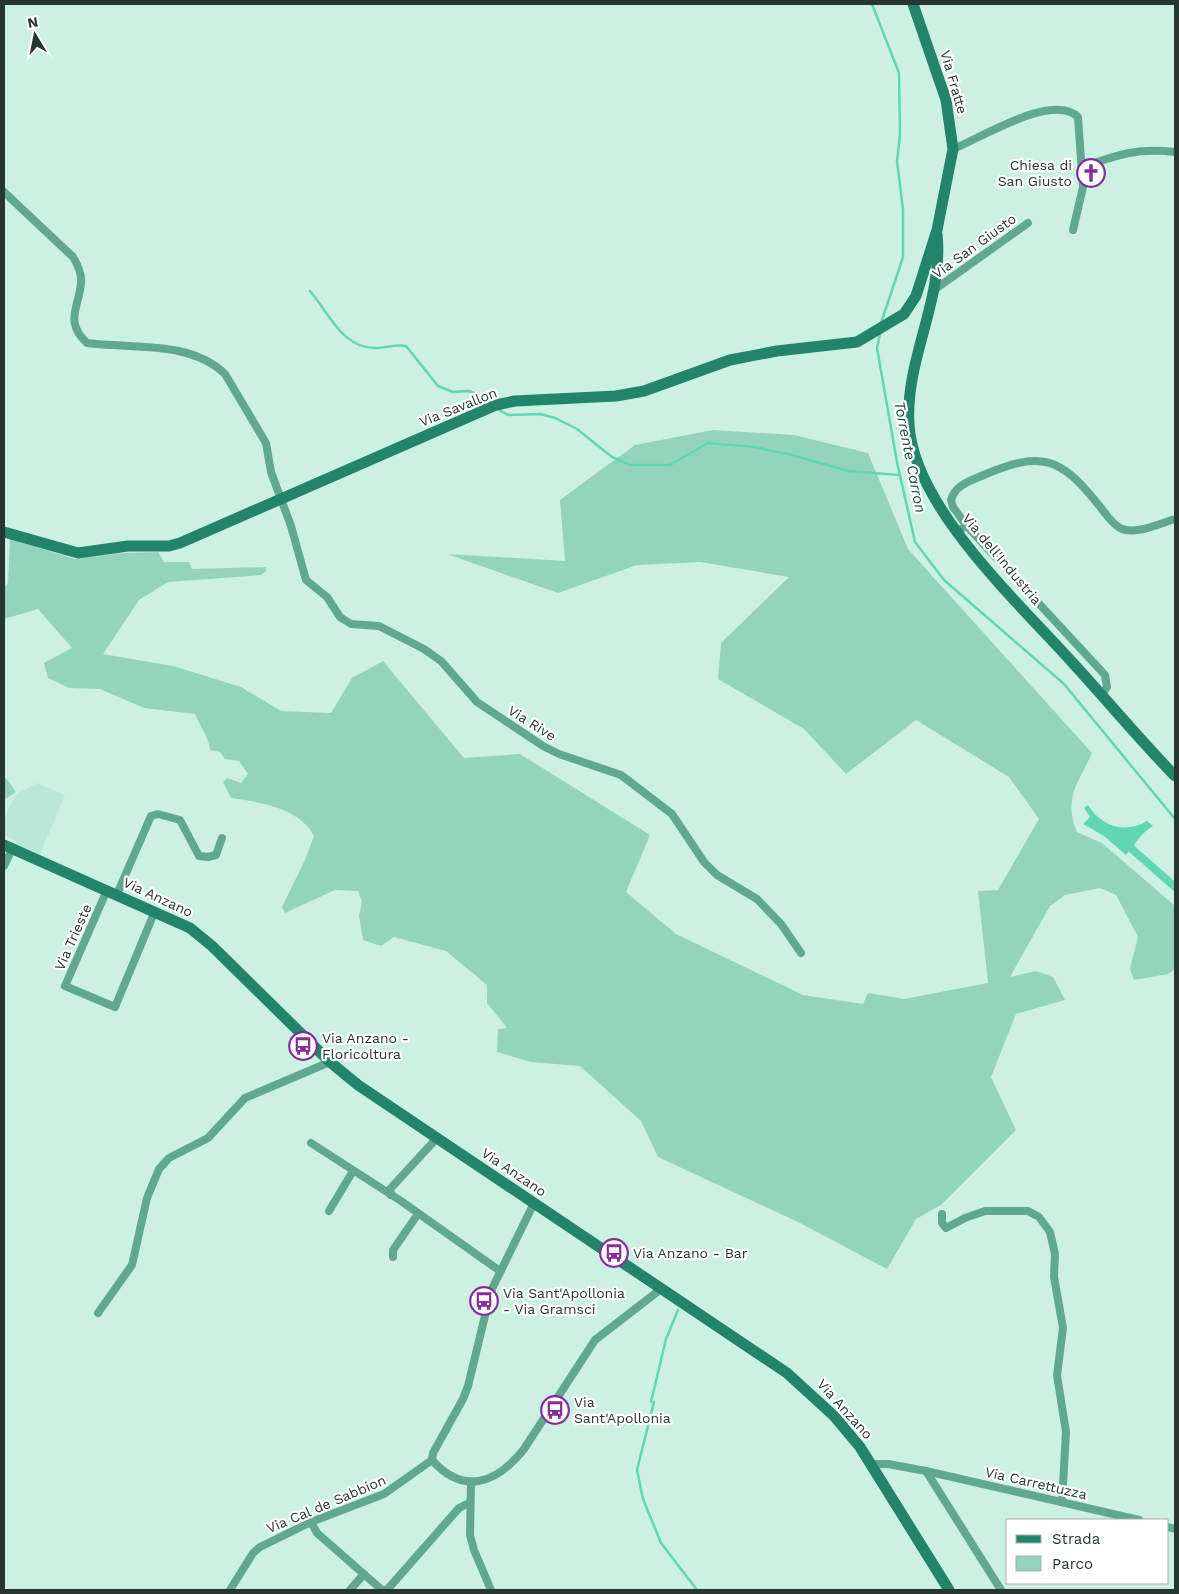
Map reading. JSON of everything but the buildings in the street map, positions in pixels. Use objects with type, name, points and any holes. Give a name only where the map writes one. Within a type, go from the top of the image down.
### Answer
[{"type":"main road","name":"Via Fratte","points":[[913,4],[946,100],[953,149],[937,230]]},
{"type":"main road","name":"Via dell'Industria","points":[[937,230],[939,253],[934,290],[908,394],[909,426],[919,469],[962,528],[991,574],[1175,776]]},
{"type":"main road","name":"Via Savallon","points":[[4,532],[78,553],[128,546],[169,546],[180,544],[493,407],[530,399],[616,396],[644,391],[730,360],[865,339],[904,314],[916,296],[937,230]]},
{"type":"main road","name":"Via Anzano","points":[[8,847],[190,928],[204,938],[330,1062],[358,1085],[787,1372],[842,1425],[871,1464],[949,1590]]},
{"type":"street","points":[[953,149],[1020,118],[1058,108],[1073,112],[1078,117],[1083,187],[1073,230]]},
{"type":"street","points":[[1082,168],[1116,154],[1152,150],[1175,152]]},
{"type":"street","name":"Via Rive","points":[[4,192],[73,256],[80,268],[81,282],[74,311],[80,336],[87,343],[161,348],[192,355],[216,366],[225,374],[261,431],[306,580],[327,598],[340,617],[352,624],[379,626],[424,649],[441,661],[477,702],[543,746],[560,754],[621,775],[672,814],[704,862],[716,875],[758,899],[781,924],[801,953]]},
{"type":"street","name":"Via San Giusto","points":[[934,290],[1028,223]]},
{"type":"street","points":[[962,528],[951,500],[954,491],[969,481],[1008,465],[1037,460],[1057,465],[1077,479],[1119,528],[1132,530],[1175,519]]},
{"type":"street","points":[[112,892],[151,816],[158,814],[180,820],[198,856],[208,858],[216,855],[222,838]]},
{"type":"street","points":[[4,866],[8,847]]},
{"type":"street","name":"Via Trieste","points":[[112,892],[65,986],[115,1007],[155,911]]},
{"type":"street","points":[[98,1313],[132,1265],[147,1198],[159,1168],[180,1151],[208,1138],[245,1098],[330,1062]]},
{"type":"street","points":[[391,1195],[390,1189],[437,1138]]},
{"type":"street","points":[[311,1143],[391,1195],[500,1271]]},
{"type":"street","points":[[329,1211],[353,1171]]},
{"type":"street","points":[[534,1203],[500,1271],[487,1304],[468,1386],[463,1399],[439,1440],[432,1460],[456,1477],[470,1483],[495,1475],[518,1457],[595,1340],[661,1289]]},
{"type":"street","points":[[942,1214],[942,1224],[946,1228],[965,1218],[985,1211],[1028,1211],[1039,1217],[1050,1232],[1055,1254],[1054,1277],[1063,1328],[1057,1375],[1066,1432],[1062,1502]]},
{"type":"street","points":[[393,1257],[394,1250],[418,1214]]},
{"type":"street","name":"Via Cal de Sabbion","points":[[230,1590],[253,1553],[269,1541],[311,1522],[384,1494],[432,1460]]},
{"type":"street","name":"Via Carrettuzza","points":[[871,1464],[888,1464],[926,1471],[1135,1519]]},
{"type":"street","points":[[926,1471],[1001,1590]]},
{"type":"street","points":[[470,1483],[469,1503],[472,1543],[491,1590]]},
{"type":"street","points":[[311,1522],[317,1533],[383,1590],[388,1590],[459,1508],[469,1503]]},
{"type":"street","points":[[350,1590],[364,1574]]},
{"type":"shaded area","points":[[37,783],[65,795],[40,854],[17,844],[15,840],[4,835],[4,817],[17,794]]},
{"type":"shaded area","points":[[1088,805],[1100,819],[1115,826],[1130,827],[1147,821],[1153,826],[1141,836],[1126,855],[1104,836],[1083,824],[1090,817],[1084,808]]},
{"type":"green space","points":[[713,430],[794,435],[868,453],[908,549],[1092,753],[1077,783],[1072,800],[1071,810],[1077,832],[1102,843],[1175,906],[1175,969],[1168,974],[1134,980],[1130,969],[1138,937],[1116,895],[1100,888],[1065,895],[1050,906],[1010,977],[1036,971],[1053,977],[1065,1000],[1016,1014],[991,1077],[1016,1130],[941,1205],[916,1219],[887,1269],[800,1223],[658,1157],[641,1121],[580,1066],[531,1062],[497,1052],[498,1029],[507,1028],[487,1003],[487,985],[446,951],[394,937],[381,946],[363,940],[359,916],[362,902],[358,891],[335,890],[285,913],[282,907],[305,860],[314,836],[308,826],[278,808],[231,798],[223,782],[227,778],[241,783],[248,774],[239,761],[225,759],[220,752],[210,750],[206,736],[195,714],[144,708],[100,689],[69,688],[48,678],[44,663],[72,648],[38,609],[4,619],[4,587],[8,583],[10,539],[75,559],[124,553],[158,552],[164,562],[189,562],[192,569],[266,567],[266,571],[261,575],[168,582],[139,600],[103,654],[173,666],[241,687],[281,711],[331,713],[352,678],[383,661],[464,758],[520,754],[650,835],[626,892],[676,934],[803,995],[863,1004],[868,993],[904,999],[988,983],[978,891],[998,890],[1039,819],[1009,777],[916,720],[846,774],[804,729],[718,679],[721,643],[789,577],[700,562],[637,565],[558,593],[447,554],[565,561],[560,500],[635,445]]},
{"type":"green space","points":[[6,778],[16,792],[4,800],[4,779]]},
{"type":"waterway","name":"Torrente Carron","points":[[872,4],[899,73],[900,135],[897,161],[903,210],[903,257],[881,323]]},
{"type":"waterway","points":[[310,291],[337,328],[354,342],[375,348],[398,345],[406,346],[438,386],[453,392],[469,391],[479,395],[491,404]]},
{"type":"waterway","name":"Torrente Carron","points":[[880,334],[877,348],[897,462],[915,542],[944,580],[1064,684],[1175,819]]},
{"type":"waterway","points":[[497,409],[508,415],[540,414],[555,418],[577,429],[612,457],[630,465],[670,465],[708,443],[754,447],[792,455],[848,471],[900,475]]},
{"type":"waterway","points":[[1124,842],[1175,887]]},
{"type":"waterway","points":[[651,1402],[666,1339],[678,1310]]},
{"type":"waterway","points":[[654,1402],[637,1470],[643,1499],[661,1543],[697,1590]]},
{"type":"place","name":"Chiesa di San Giusto","points":[[1091,173]]},
{"type":"place","name":"Via Anzano - Floricoltura","points":[[303,1046]]},
{"type":"place","name":"Via Anzano - Bar","points":[[614,1253]]},
{"type":"place","name":"Via Sant'Apollonia - Via Gramsci","points":[[484,1301]]},
{"type":"place","name":"Via Sant'Apollonia","points":[[555,1410]]}]
